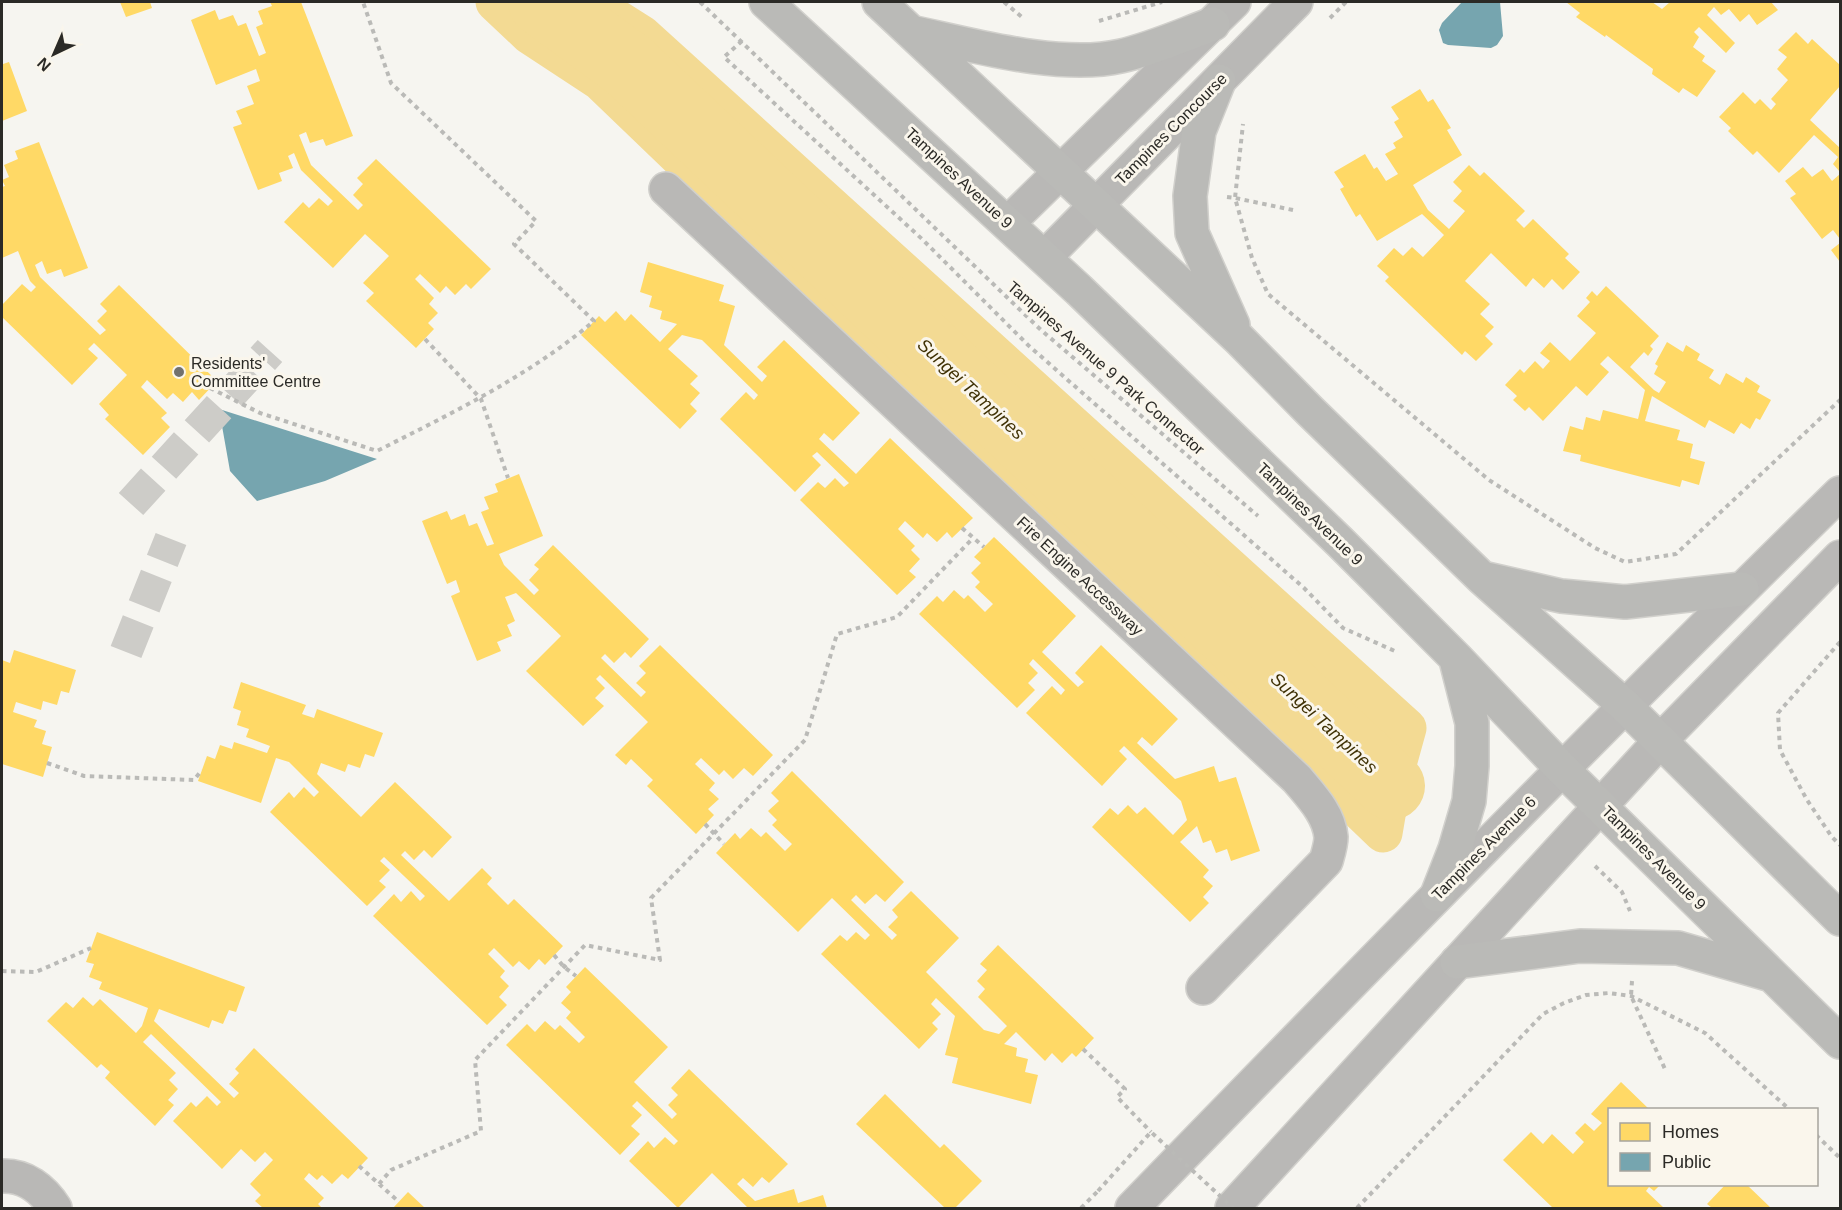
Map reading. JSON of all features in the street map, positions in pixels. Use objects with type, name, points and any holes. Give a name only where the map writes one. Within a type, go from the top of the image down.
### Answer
[{"type":"main road","name":"Tampines Avenue 9","points":[[766,2],[1045,257],[1341,543],[1456,658],[1563,770],[1840,1042]]},
{"type":"main road","points":[[879,2],[1239,339],[1482,578],[1624,705],[1840,919]]},
{"type":"main road","points":[[911,32],[990,49],[1069,61],[1120,56],[1223,13]]},
{"type":"main road","points":[[1219,81],[1199,130],[1190,196],[1192,233],[1239,339]]},
{"type":"main road","points":[[1482,578],[1561,596],[1625,602],[1742,589]]},
{"type":"main road","points":[[1437,895],[1455,849],[1469,801],[1472,766],[1472,723],[1456,658]]},
{"type":"main road","points":[[1457,962],[1580,946],[1678,948],[1775,977]]},
{"type":"street","name":"Tampines Concourse","points":[[1045,257],[1296,2]]},
{"type":"street","points":[[1008,223],[1223,13]]},
{"type":"street","name":"Fire Engine Accessway","points":[[666,189],[1297,778],[1319,806],[1327,822],[1331,839],[1326,861],[1203,988]]},
{"type":"street","name":"Tampines Avenue 6","points":[[1132,1209],[1624,705],[1840,493]]},
{"type":"street","points":[[1232,1209],[1660,741],[1840,557]]},
{"type":"street","points":[[2,1176],[27,1180],[43,1191],[55,1209]]},
{"type":"path","points":[[210,388],[260,413],[376,451],[481,399],[575,337],[594,321],[514,244],[536,222],[391,83],[363,2]]},
{"type":"path","name":"Tampines Avenue 9 Park Connector","points":[[700,2],[1041,330],[1264,522]]},
{"type":"path","points":[[1090,24],[1162,2]]},
{"type":"path","points":[[1329,18],[1346,2]]},
{"type":"path","points":[[742,41],[724,57],[922,239],[1028,345],[1304,588],[1343,628],[1400,653]]},
{"type":"path","points":[[1243,123],[1235,198],[1252,258],[1268,294],[1489,480],[1595,548],[1625,562],[1676,554],[1840,400]]},
{"type":"path","points":[[1190,196],[1235,198],[1293,210]]},
{"type":"path","points":[[425,339],[481,399],[508,478]]},
{"type":"path","points":[[962,528],[984,547]]},
{"type":"path","points":[[379,1184],[391,1170],[481,1131],[475,1060],[585,945],[660,960],[651,898],[804,740],[837,634],[897,617],[973,538]]},
{"type":"path","points":[[1840,642],[1778,712],[1780,750],[1807,800],[1840,845]]},
{"type":"path","points":[[47,763],[84,776],[194,780],[202,770]]},
{"type":"path","points":[[705,824],[724,844]]},
{"type":"path","points":[[2,971],[36,972],[91,948]]},
{"type":"path","points":[[554,955],[576,976]]},
{"type":"path","points":[[1357,1209],[1543,1014],[1586,995],[1609,993],[1631,996],[1705,1034],[1788,1108]]},
{"type":"path","points":[[1631,996],[1665,1069]]},
{"type":"path","points":[[1083,1049],[1125,1089],[1117,1097],[1232,1209]]},
{"type":"path","points":[[1081,1209],[1151,1132]]},
{"type":"path","points":[[1818,1137],[1840,1158]]},
{"type":"path","points":[[359,1166],[399,1202]]},
{"type":"building: Homes","points":[[120,2],[150,2],[152,8],[126,17]]},
{"type":"building: Homes","points":[[270,2],[301,2],[353,136],[326,146],[323,139],[310,143],[306,132],[299,135],[311,165],[358,210],[363,205],[353,195],[363,184],[357,178],[376,159],[491,269],[471,289],[466,284],[455,295],[446,286],[440,293],[420,274],[415,279],[434,298],[429,304],[438,313],[428,323],[434,329],[416,348],[366,301],[374,293],[363,283],[389,256],[365,234],[333,268],[284,222],[303,202],[309,208],[319,198],[328,206],[333,201],[301,170],[294,153],[288,156],[293,168],[279,173],[282,181],[258,190],[233,127],[242,124],[236,111],[254,104],[247,86],[260,81],[256,69],[216,85],[191,20],[215,10],[219,20],[233,15],[238,26],[246,23],[259,56],[266,53],[256,27],[263,24],[258,11],[272,6]]},
{"type":"building: Homes","points":[[1566,2],[1652,2],[1662,9],[1670,2],[1771,2],[1778,10],[1757,25],[1749,14],[1740,22],[1729,9],[1721,15],[1714,7],[1707,15],[1735,43],[1726,53],[1699,27],[1694,32],[1699,37],[1693,47],[1705,56],[1702,61],[1716,71],[1697,97],[1683,88],[1679,93],[1652,74],[1653,69],[1606,35],[1605,37],[1576,17],[1580,13]]},
{"type":"building: Homes","points":[[1796,32],[1808,44],[1812,39],[1840,65],[1840,86],[1810,120],[1840,148],[1840,172],[1833,164],[1838,157],[1814,135],[1779,173],[1757,151],[1753,155],[1728,131],[1731,128],[1719,117],[1743,92],[1755,104],[1760,99],[1771,110],[1776,104],[1771,99],[1788,80],[1777,69],[1787,57],[1778,50]]},
{"type":"building: Homes","points":[[2,60],[3,64],[9,62],[27,111],[2,121]]},
{"type":"building: Homes","points":[[1420,89],[1428,102],[1433,99],[1451,128],[1447,130],[1462,155],[1413,185],[1428,210],[1449,229],[1465,211],[1453,201],[1462,191],[1453,182],[1469,165],[1480,176],[1484,172],[1525,211],[1516,220],[1524,228],[1533,219],[1569,254],[1565,258],[1580,272],[1563,290],[1552,279],[1544,288],[1533,278],[1526,287],[1491,253],[1465,281],[1490,304],[1480,314],[1494,327],[1485,336],[1493,344],[1476,361],[1465,351],[1462,355],[1385,281],[1389,277],[1377,266],[1394,248],[1403,256],[1412,247],[1423,257],[1444,235],[1422,214],[1377,241],[1360,214],[1356,217],[1340,189],[1344,187],[1334,172],[1365,154],[1374,169],[1377,167],[1386,181],[1398,174],[1385,154],[1396,148],[1393,143],[1403,137],[1394,122],[1399,119],[1391,107]]},
{"type":"building: Homes","points":[[39,142],[88,268],[64,277],[61,269],[47,274],[42,261],[35,265],[40,277],[100,335],[106,330],[97,321],[107,311],[100,304],[119,285],[217,381],[199,400],[192,392],[183,402],[173,393],[167,399],[147,380],[141,387],[167,413],[161,418],[170,427],[143,455],[105,419],[109,415],[99,404],[127,375],[94,343],[88,349],[98,358],[72,385],[2,317],[2,305],[22,284],[31,292],[36,287],[30,281],[18,251],[2,258],[2,187],[5,186],[2,180],[9,177],[4,165],[18,159],[15,151]]},
{"type":"building: Homes","points":[[1803,167],[1812,177],[1823,169],[1832,181],[1840,174],[1840,239],[1833,230],[1822,239],[1790,198],[1796,194],[1785,181]]},
{"type":"building: Homes","points":[[1840,243],[1840,262],[1831,250]]},
{"type":"building: Homes","points":[[648,262],[724,285],[719,301],[735,306],[724,345],[762,382],[767,376],[757,367],[784,340],[860,413],[833,441],[824,433],[819,439],[856,474],[890,438],[973,518],[952,538],[947,532],[937,542],[927,533],[923,538],[905,521],[898,529],[915,546],[911,550],[920,559],[909,571],[916,577],[897,595],[800,500],[818,482],[825,488],[835,478],[844,487],[849,483],[817,452],[812,456],[821,465],[795,492],[720,419],[746,392],[754,400],[758,395],[702,340],[682,335],[668,349],[698,376],[690,384],[700,393],[690,404],[697,411],[680,429],[581,335],[599,316],[605,322],[616,311],[625,321],[631,314],[660,342],[677,324],[660,319],[662,311],[649,307],[652,296],[640,292]]},
{"type":"building: Homes","points":[[1606,286],[1659,336],[1650,346],[1653,349],[1648,356],[1644,352],[1630,367],[1654,390],[1659,393],[1666,382],[1654,374],[1658,366],[1655,364],[1667,342],[1683,352],[1686,345],[1700,354],[1697,360],[1714,370],[1709,378],[1720,385],[1726,373],[1743,383],[1746,377],[1760,386],[1757,392],[1771,400],[1760,420],[1756,418],[1750,429],[1741,423],[1734,434],[1709,420],[1705,428],[1652,396],[1645,421],[1680,430],[1677,440],[1693,444],[1690,458],[1705,462],[1699,485],[1682,480],[1680,487],[1580,461],[1581,455],[1563,451],[1570,426],[1583,430],[1586,417],[1600,421],[1603,410],[1638,419],[1645,390],[1608,356],[1600,364],[1609,372],[1587,396],[1576,386],[1543,421],[1529,407],[1525,411],[1513,400],[1517,396],[1505,385],[1520,369],[1524,373],[1535,361],[1543,369],[1550,361],[1540,353],[1550,342],[1570,361],[1596,333],[1577,316],[1590,302],[1586,298],[1592,291],[1597,296]]},
{"type":"building: Homes","points":[[519,474],[543,536],[499,554],[504,565],[534,595],[539,590],[529,580],[539,569],[534,565],[553,545],[649,639],[631,658],[625,652],[614,663],[605,654],[601,658],[641,697],[646,692],[636,683],[646,673],[639,666],[660,645],[773,755],[753,776],[744,768],[733,779],[724,770],[719,775],[701,758],[695,764],[715,783],[709,790],[719,799],[708,809],[714,815],[696,834],[647,786],[653,780],[631,759],[626,765],[615,755],[648,722],[600,675],[596,679],[605,688],[595,698],[604,706],[583,726],[526,671],[561,636],[516,593],[505,597],[515,621],[507,625],[512,636],[497,642],[501,651],[477,661],[451,596],[460,592],[456,580],[447,584],[422,521],[447,511],[451,520],[465,514],[469,526],[477,523],[487,546],[494,544],[481,512],[489,509],[484,497],[498,492],[495,484]]},
{"type":"building: Homes","points":[[994,537],[1076,616],[1042,652],[1078,687],[1084,682],[1075,673],[1101,645],[1178,719],[1152,746],[1142,737],[1137,743],[1175,779],[1214,766],[1219,782],[1236,777],[1260,851],[1231,861],[1227,849],[1216,853],[1211,840],[1203,843],[1197,826],[1180,842],[1209,870],[1203,877],[1213,886],[1203,897],[1209,903],[1190,922],[1092,827],[1110,808],[1118,815],[1128,805],[1137,814],[1145,807],[1173,835],[1187,820],[1181,801],[1124,746],[1119,751],[1127,759],[1102,786],[1026,713],[1052,686],[1061,695],[1065,690],[1033,659],[1029,664],[1038,673],[1028,683],[1035,690],[1017,708],[919,614],[937,596],[943,602],[954,590],[964,599],[968,595],[985,612],[993,604],[975,587],[980,582],[971,573],[981,563],[974,557]]},
{"type":"building: Homes","points":[[14,650],[76,670],[69,693],[61,691],[57,705],[43,701],[41,710],[16,702],[13,712],[37,720],[34,727],[46,731],[42,744],[52,747],[43,777],[2,764],[2,660],[10,663]]},
{"type":"building: Homes","points":[[241,682],[306,705],[302,714],[314,718],[317,709],[383,733],[374,757],[365,754],[360,768],[348,764],[345,772],[321,763],[317,774],[361,817],[395,782],[452,837],[432,858],[424,850],[414,860],[405,851],[401,855],[449,901],[482,868],[492,878],[487,884],[508,905],[514,899],[563,946],[545,965],[539,959],[529,970],[519,961],[513,967],[494,948],[488,954],[505,971],[500,977],[509,986],[499,997],[507,1005],[487,1025],[373,916],[394,894],[401,902],[411,891],[420,901],[425,896],[384,857],[380,861],[390,870],[379,881],[386,887],[367,906],[270,812],[289,792],[294,798],[304,787],[314,797],[319,792],[289,762],[276,758],[261,803],[198,781],[207,756],[215,759],[220,745],[232,749],[234,742],[267,753],[270,746],[246,737],[249,729],[237,725],[241,711],[233,708]]},
{"type":"building: Homes","points":[[792,771],[904,882],[885,902],[876,894],[865,904],[856,895],[851,900],[892,940],[897,935],[888,927],[898,917],[892,910],[911,891],[959,938],[926,972],[984,1030],[999,1034],[1007,1026],[978,997],[985,989],[977,981],[987,970],[980,964],[998,945],[1094,1038],[1076,1057],[1072,1053],[1062,1063],[1052,1053],[1045,1061],[1016,1032],[1004,1044],[1017,1048],[1016,1056],[1028,1059],[1025,1072],[1038,1075],[1031,1104],[952,1083],[958,1058],[945,1055],[955,1016],[936,998],[931,1004],[941,1014],[932,1023],[938,1029],[919,1049],[821,954],[840,935],[847,941],[856,932],[865,940],[870,935],[832,898],[798,932],[716,853],[735,833],[740,839],[751,828],[761,837],[766,832],[785,851],[792,844],[772,825],[777,820],[768,811],[779,801],[771,793]]},
{"type":"building: Homes","points":[[97,932],[245,987],[236,1012],[229,1010],[223,1024],[212,1020],[209,1028],[159,1009],[154,1021],[234,1098],[239,1093],[229,1084],[239,1073],[235,1069],[254,1048],[368,1158],[348,1179],[342,1174],[332,1184],[322,1175],[317,1180],[309,1173],[304,1179],[324,1198],[318,1204],[322,1208],[263,1208],[255,1201],[261,1195],[250,1184],[273,1160],[265,1152],[255,1162],[241,1149],[222,1169],[173,1121],[191,1102],[196,1107],[207,1096],[217,1106],[221,1102],[151,1034],[143,1042],[176,1073],[169,1080],[178,1089],[168,1100],[174,1105],[155,1126],[105,1078],[110,1072],[101,1064],[97,1068],[47,1021],[66,1002],[73,1008],[83,997],[93,1006],[100,999],[136,1033],[142,1026],[148,1008],[99,989],[102,982],[89,977],[94,964],[86,962]]},
{"type":"building: Homes","points":[[585,967],[668,1047],[634,1082],[672,1119],[677,1114],[668,1105],[678,1095],[671,1088],[689,1069],[788,1164],[769,1183],[762,1177],[753,1187],[743,1178],[737,1184],[755,1201],[794,1189],[798,1203],[823,1195],[827,1208],[748,1208],[712,1173],[678,1208],[629,1161],[648,1141],[654,1148],[665,1137],[674,1145],[678,1141],[637,1101],[632,1106],[642,1115],[631,1126],[640,1134],[620,1155],[506,1045],[527,1024],[535,1032],[545,1021],[555,1030],[560,1025],[579,1043],[585,1037],[566,1018],[571,1012],[561,1003],[571,992],[566,987]]},
{"type":"building: Homes","points":[[1621,1082],[1648,1108],[1608,1108],[1608,1186],[1659,1186],[1654,1191],[1649,1187],[1646,1191],[1664,1208],[1553,1208],[1503,1160],[1531,1132],[1543,1144],[1552,1134],[1573,1154],[1584,1142],[1575,1133],[1585,1123],[1594,1131],[1602,1123],[1591,1114]]},
{"type":"building: Homes","points":[[885,1094],[940,1148],[944,1144],[982,1181],[955,1208],[945,1208],[856,1124]]},
{"type":"building: Homes","points":[[1724,1186],[1748,1186],[1771,1208],[1712,1208],[1707,1204]]},
{"type":"building: Homes","points":[[408,1192],[425,1208],[393,1208]]},
{"type":"building: Public","points":[[1462,2],[1500,2],[1503,36],[1497,45],[1491,48],[1443,43],[1439,30],[1442,23]]},
{"type":"building: Public","points":[[219,409],[377,459],[325,481],[257,501],[230,471]]},
{"type":"waterway","points":[[495,2],[530,35],[600,81],[1383,833],[1391,786],[1407,728],[642,35],[590,2]]},
{"type":"waterway","name":"Sungei Tampines","points":[[542,2],[628,65],[1391,786]]},
{"type":"tunnel","points":[[131,504],[270,351]]},
{"type":"tunnel","points":[[126,652],[171,539]]},
{"type":"place","name":"Residents' Committee Centre","points":[[179,372]]}]
